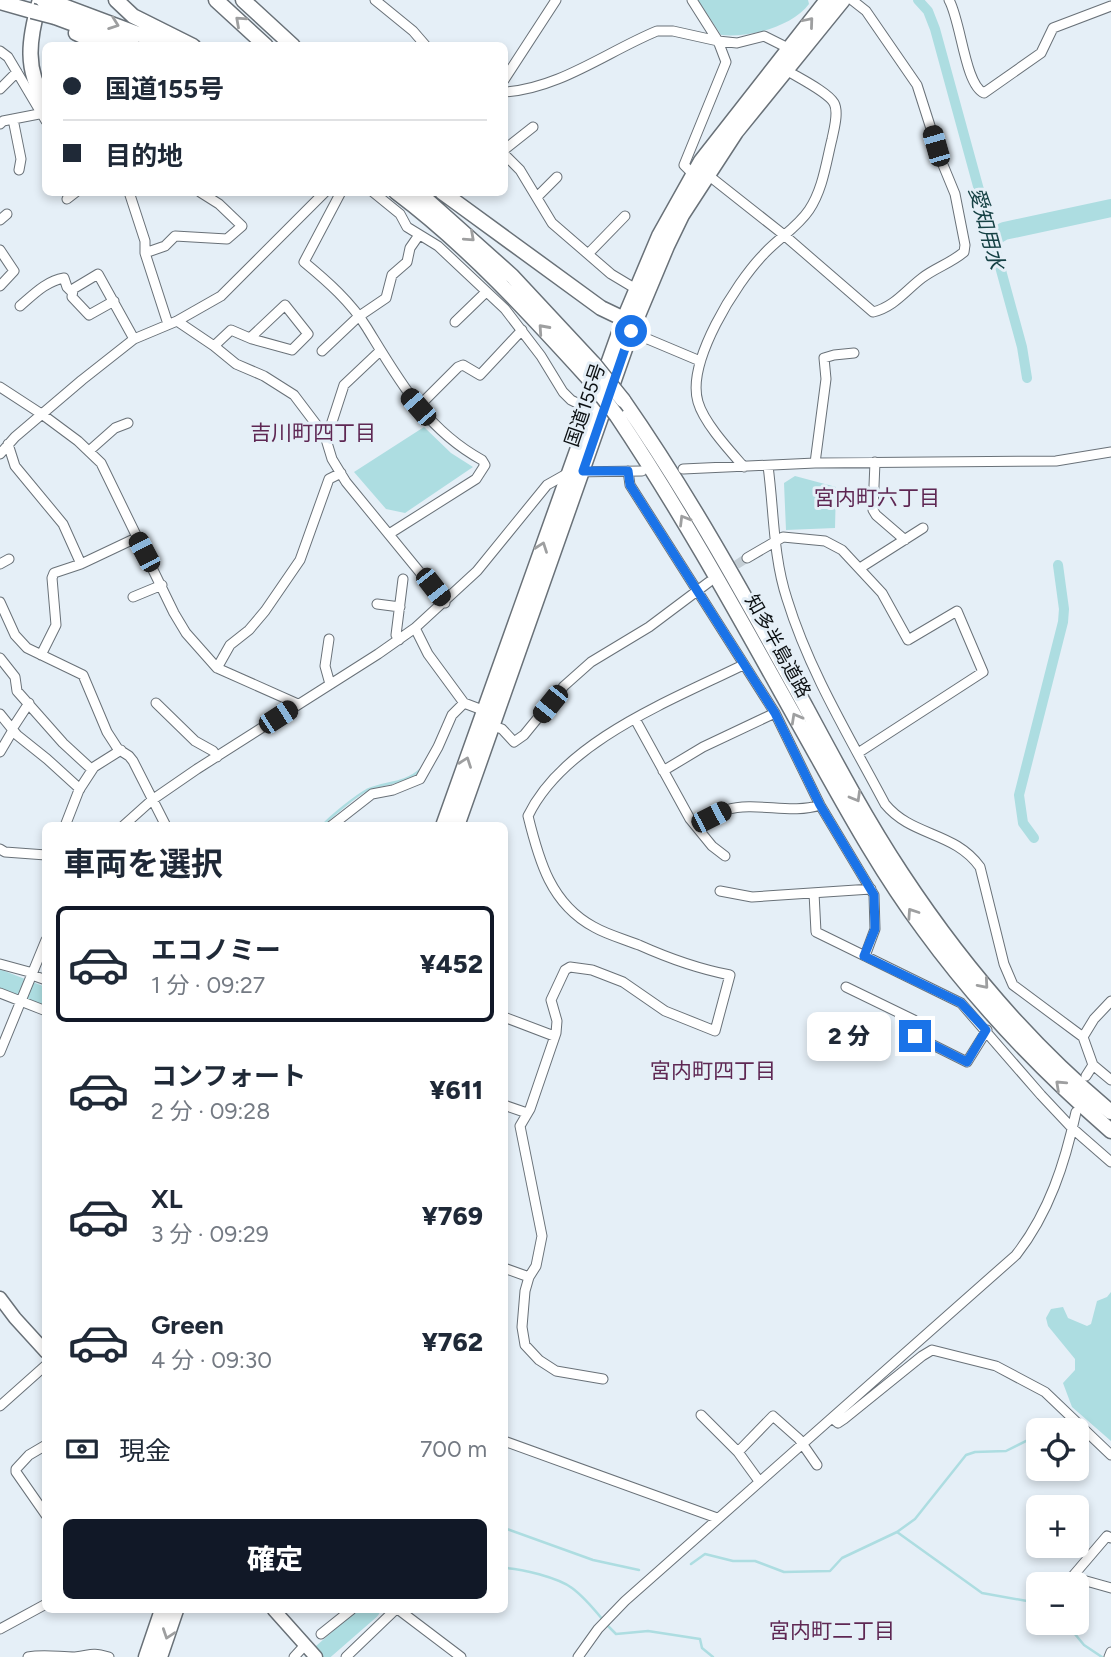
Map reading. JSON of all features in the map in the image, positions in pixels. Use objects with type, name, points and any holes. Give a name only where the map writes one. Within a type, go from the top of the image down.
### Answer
[{"type":"highway","points":[[116,0],[133,16],[185,42]]},
{"type":"highway","points":[[216,0],[262,42]]},
{"type":"highway","points":[[243,0],[289,42]]},
{"type":"highway","name":"国道155号","points":[[444,822],[576,472],[630,320],[636,289],[659,236],[788,48],[827,0]]},
{"type":"highway","name":"国道155号","points":[[458,822],[493,726],[576,472],[591,410],[630,320],[700,174],[843,0]]},
{"type":"highway","points":[[0,2],[45,9],[156,42]]},
{"type":"highway","points":[[45,9],[98,42]]},
{"type":"highway","points":[[42,77],[39,71],[38,44],[45,9]]},
{"type":"highway","points":[[42,106],[34,82],[29,47],[45,9]]},
{"type":"highway","points":[[0,11],[45,9],[123,42]]},
{"type":"highway","name":"知多半島道路","points":[[401,196],[459,245],[504,288],[589,379],[617,416],[708,562],[849,814],[922,928],[998,1022],[1041,1067],[1111,1131]]},
{"type":"highway","name":"知多半島道路","points":[[422,196],[512,276],[594,364],[623,400],[695,512],[855,796],[920,901],[967,965],[1008,1011],[1050,1056],[1111,1112]]},
{"type":"highway","points":[[447,196],[601,308],[630,320]]},
{"type":"highway","points":[[460,196],[630,320]]},
{"type":"highway","points":[[146,1657],[161,1613]]},
{"type":"highway","points":[[160,1657],[175,1613]]},
{"type":"main road","points":[[0,1298],[42,1348]]},
{"type":"main road","points":[[278,1613],[309,1650]]},
{"type":"street","points":[[375,0],[423,42]]},
{"type":"street","points":[[508,74],[556,0]]},
{"type":"street","points":[[692,0],[718,41],[726,62],[684,165],[783,235],[873,312],[897,301],[924,276],[959,256],[965,249],[955,194],[917,85],[866,10],[852,0]]},
{"type":"street","points":[[949,0],[961,29],[964,50],[976,87],[984,93],[1041,53],[1051,30],[1111,6]]},
{"type":"street","points":[[508,92],[544,84],[657,31],[673,31],[737,43],[764,36],[788,48]]},
{"type":"street","points":[[0,51],[8,57],[42,109]]},
{"type":"street","points":[[744,467],[698,403],[696,372],[733,295],[756,262],[802,220],[816,199],[836,115],[834,102],[786,69]]},
{"type":"street","points":[[0,89],[17,72]]},
{"type":"street","points":[[0,124],[42,112]]},
{"type":"street","points":[[13,119],[21,159],[19,170]]},
{"type":"street","points":[[508,149],[533,127]]},
{"type":"street","points":[[508,156],[520,170],[552,223],[611,274],[636,289]]},
{"type":"street","points":[[537,197],[557,177]]},
{"type":"street","points":[[67,199],[71,196]]},
{"type":"street","points":[[131,196],[145,241],[145,253],[173,323],[214,345],[236,364],[264,376],[294,395],[324,434],[332,458],[362,504],[445,603]]},
{"type":"street","points":[[145,253],[164,246],[175,236],[227,239],[242,226],[206,196]]},
{"type":"street","points":[[0,454],[82,380],[134,339],[173,323],[221,296],[321,196]]},
{"type":"street","points":[[339,196],[304,262],[332,285],[358,317],[430,422],[485,464],[476,479],[388,534]]},
{"type":"street","points":[[378,196],[400,214],[407,227],[452,258],[505,309],[563,392],[571,400],[591,410]]},
{"type":"street","points":[[588,254],[625,216]]},
{"type":"street","points":[[321,351],[358,317],[386,298],[392,275],[407,262],[410,248],[419,235]]},
{"type":"street","points":[[0,250],[14,271],[0,286]]},
{"type":"street","points":[[114,301],[89,315],[72,297],[72,289],[98,275],[114,301],[134,339]]},
{"type":"street","points":[[20,306],[43,287],[60,278],[64,278],[72,292]]},
{"type":"street","points":[[455,322],[486,292]]},
{"type":"street","points":[[214,345],[231,330],[250,338],[292,350],[309,334],[285,305],[250,338]]},
{"type":"street","points":[[630,320],[699,361]]},
{"type":"street","points":[[418,407],[458,367],[463,365],[480,375],[522,330]]},
{"type":"street","points":[[324,434],[331,425],[344,385],[380,351]]},
{"type":"street","points":[[815,463],[826,379],[824,358],[854,353]]},
{"type":"street","points":[[0,387],[43,415],[101,463],[174,613],[186,633],[217,668],[298,704]]},
{"type":"street","points":[[89,451],[115,428],[128,423]]},
{"type":"street","points":[[8,444],[15,466],[63,524],[81,564]]},
{"type":"street","points":[[683,469],[815,463],[1056,461],[1111,452]]},
{"type":"street","points":[[875,463],[873,510],[905,540]]},
{"type":"street","points":[[768,466],[775,540],[787,600],[807,651],[885,804],[899,819],[962,847],[972,855],[980,867],[1004,964],[1013,985],[1083,1037],[1093,1065],[1111,1080]]},
{"type":"street","points":[[628,471],[630,485],[775,713],[820,805],[874,895],[875,929],[864,956]]},
{"type":"street","points":[[127,822],[152,800],[415,628],[445,603],[489,558],[547,485],[576,472],[642,471]]},
{"type":"street","points":[[217,668],[230,645],[249,630],[285,584],[300,560],[329,479],[341,473]]},
{"type":"street","points":[[860,568],[923,528]]},
{"type":"street","points":[[747,558],[783,537],[825,541],[842,550],[882,593],[908,640],[957,611],[983,672],[858,753]]},
{"type":"street","points":[[41,655],[56,625],[52,578],[54,573],[81,564],[136,538]]},
{"type":"street","points":[[399,640],[396,635],[403,579]]},
{"type":"street","points":[[493,726],[502,729],[514,742],[524,735],[564,686],[591,662],[649,627],[709,582]]},
{"type":"street","points":[[133,597],[162,585]]},
{"type":"street","points":[[0,602],[15,635],[27,648],[83,675],[107,732],[133,761],[164,822]]},
{"type":"street","points":[[377,604],[400,607]]},
{"type":"street","points":[[415,628],[428,654],[464,703],[485,710]]},
{"type":"street","points":[[329,639],[325,666],[330,684]]},
{"type":"street","points":[[0,658],[13,673],[17,691],[63,743],[88,766]]},
{"type":"street","points":[[603,1379],[556,1371],[539,1360],[525,1345],[523,1310],[529,1277],[536,1266],[542,1236],[520,1126],[527,1113],[558,1021],[551,1000],[565,970],[570,967],[592,970],[623,982],[656,1006],[715,1031],[730,975],[661,955],[595,928],[572,913],[555,892],[538,857],[528,816],[536,799],[580,754],[635,719],[743,665]]},
{"type":"street","points":[[0,752],[3,741],[29,703]]},
{"type":"street","points":[[156,703],[195,741],[213,751],[217,757]]},
{"type":"street","points":[[336,822],[372,794],[393,790],[420,779],[452,715],[464,703]]},
{"type":"street","points":[[663,771],[703,747],[775,713]]},
{"type":"street","points":[[0,714],[79,789]]},
{"type":"street","points":[[635,719],[696,825],[712,846],[725,856]]},
{"type":"street","points":[[67,822],[79,789],[99,763],[121,750]]},
{"type":"street","points":[[696,825],[726,810],[764,807],[812,808],[820,805]]},
{"type":"street","points":[[1,850],[42,855]]},
{"type":"street","points":[[720,891],[752,897],[871,889]]},
{"type":"street","points":[[814,894],[816,932],[961,1003],[1072,1128],[1111,1162]]},
{"type":"street","points":[[0,1052],[42,950]]},
{"type":"street","points":[[0,964],[42,978]]},
{"type":"street","points":[[846,987],[914,1020],[915,1036],[967,1062],[986,1030]]},
{"type":"street","points":[[0,993],[42,1009]]},
{"type":"street","points":[[1083,1037],[1094,1019],[1111,1001]]},
{"type":"street","points":[[508,1019],[554,1036]]},
{"type":"street","points":[[1086,1076],[1093,1065]]},
{"type":"street","points":[[508,1106],[527,1113]]},
{"type":"street","points":[[578,1657],[598,1629],[625,1601],[1016,1255],[1048,1205],[1076,1112]]},
{"type":"street","points":[[508,1269],[529,1277]]},
{"type":"street","points":[[832,1418],[838,1423],[844,1419],[932,1350],[996,1366],[1045,1392],[1111,1455]]},
{"type":"street","points":[[0,1406],[42,1369]]},
{"type":"street","points":[[701,1415],[737,1452],[759,1481]]},
{"type":"street","points":[[737,1452],[774,1416],[802,1444],[817,1465]]},
{"type":"street","points":[[508,1442],[717,1518]]},
{"type":"street","points":[[42,1447],[29,1455],[16,1469],[42,1509]]},
{"type":"street","points":[[1111,1538],[1107,1536],[1072,1577],[1111,1588]]},
{"type":"street","points":[[0,1629],[42,1606]]},
{"type":"street","points":[[321,1634],[347,1613]]},
{"type":"street","points":[[346,1657],[394,1613]]},
{"type":"street","points":[[401,1613],[461,1657]]},
{"type":"street","points":[[294,1657],[309,1650]]},
{"type":"street","points":[[1109,1657],[1111,1652]]},
{"type":"street","points":[[28,1657],[75,1657],[93,1653],[109,1657]]},
{"type":"water","points":[[698,0],[808,0],[809,4],[781,25],[744,35],[721,35]]},
{"type":"water","points":[[424,427],[451,453],[473,467],[405,513],[386,509],[354,472]]},
{"type":"water","points":[[795,476],[836,487],[835,528],[786,530],[784,483]]},
{"type":"water","points":[[1111,1292],[1111,1441],[1089,1422],[1089,1418],[1085,1418],[1072,1407],[1063,1383],[1075,1370],[1075,1359],[1048,1326],[1046,1318],[1051,1309],[1063,1307],[1068,1318],[1087,1326],[1091,1324],[1097,1301]]},
{"type":"waterway","name":"愛知用水","points":[[918,0],[928,11],[935,29],[1022,347],[1027,378]]},
{"type":"waterway","points":[[992,238],[1004,231],[1111,208]]},
{"type":"waterway","name":"愛知用水","points":[[1034,838],[1023,823],[1019,795],[1063,622],[1064,609],[1058,565]]},
{"type":"waterway","points":[[326,822],[367,790],[408,778],[420,770]]},
{"type":"waterway","points":[[0,979],[42,995]]},
{"type":"waterway","points":[[691,1564],[705,1554],[733,1561],[755,1561],[784,1572],[830,1571],[842,1558],[897,1532],[915,1519],[966,1455],[1006,1451],[1026,1441]]},
{"type":"waterway","points":[[508,1529],[593,1560],[639,1570]]},
{"type":"waterway","points":[[897,1532],[982,1593],[1026,1601]]},
{"type":"waterway","points":[[508,1568],[539,1574],[566,1584],[603,1620]]},
{"type":"waterway","points":[[317,1657],[368,1613]]},
{"type":"waterway","points":[[607,1625],[616,1634],[648,1631],[700,1639],[702,1648],[713,1657]]},
{"type":"waterway","points":[[1076,1635],[1084,1645],[1102,1657]]},
{"type":"tunnel","points":[[725,572],[747,558]]},
{"type":"district","name":"吉川町四丁目","points":[[313,432]]},
{"type":"district","name":"宮内町六丁目","points":[[877,497]]},
{"type":"district","name":"宮内町四丁目","points":[[713,1070]]},
{"type":"district","name":"宮内町二丁目","points":[[832,1630]]},
{"type":"route","points":[[631,331],[583,471],[628,471],[630,485],[775,713],[820,805],[874,895],[875,929],[864,956],[961,1003],[986,1030],[967,1062],[915,1036]]}]
